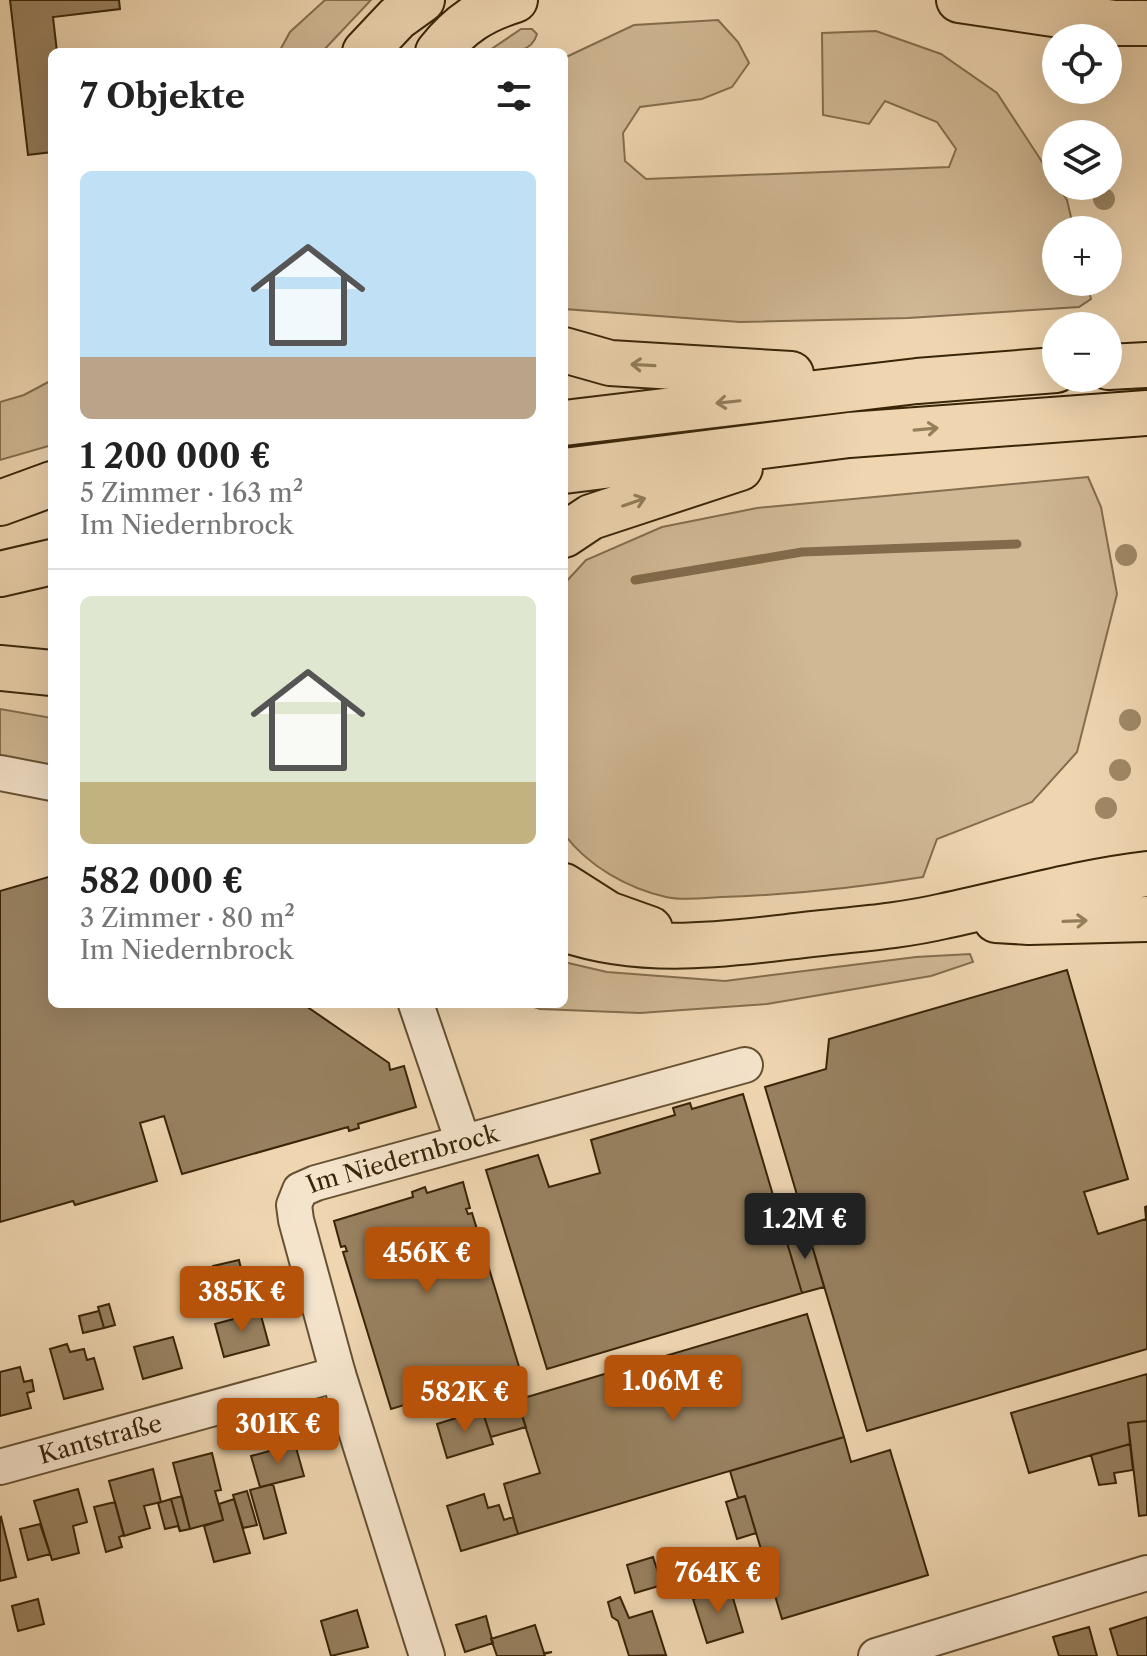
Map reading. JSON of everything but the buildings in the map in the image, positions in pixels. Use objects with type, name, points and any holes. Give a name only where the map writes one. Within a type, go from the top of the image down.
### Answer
[{"type":"highway","points":[[369,48],[397,18],[422,0]]},
{"type":"highway","points":[[441,48],[485,9],[515,0]]},
{"type":"highway","points":[[959,0],[1114,23],[1147,23]]},
{"type":"highway","points":[[568,351],[610,363],[917,381]]},
{"type":"highway","points":[[1122,366],[1147,365]]},
{"type":"highway","points":[[568,423],[917,381],[1042,371]]},
{"type":"highway","points":[[568,470],[849,435],[1147,413]]},
{"type":"highway","points":[[568,532],[591,517],[849,435]]},
{"type":"highway","points":[[0,503],[48,485]]},
{"type":"highway","points":[[0,526],[48,515]]},
{"type":"highway","points":[[0,574],[48,563]]},
{"type":"highway","points":[[0,668],[48,673]]},
{"type":"highway","points":[[1103,879],[1147,854]]},
{"type":"highway","points":[[568,930],[641,945],[718,945],[941,917],[1103,879],[1147,874]]},
{"type":"highway","points":[[568,889],[608,914],[663,933],[718,945]]},
{"type":"highway","points":[[941,917],[1029,922],[1147,919]]},
{"type":"street","points":[[0,773],[48,782]]},
{"type":"street","points":[[417,1008],[463,1142]]},
{"type":"street","name":"Im Niedernbrock","points":[[427,1656],[338,1374],[296,1220],[294,1205],[300,1190],[316,1183],[745,1065]]},
{"type":"street","name":"Kantstraße","points":[[0,1467],[338,1374]]},
{"type":"street","points":[[876,1656],[1147,1573]]},
{"type":"shaded area","points":[[325,0],[371,0],[326,48],[281,48],[290,32]]},
{"type":"shaded area","points":[[718,20],[738,42],[749,63],[732,87],[702,99],[640,107],[623,133],[625,161],[646,179],[949,167],[956,149],[937,122],[885,101],[869,124],[823,115],[822,33],[876,31],[941,54],[997,93],[1042,162],[1042,200],[1067,200],[1071,216],[1042,216],[1042,296],[1090,296],[1091,299],[1079,307],[908,318],[740,322],[568,309],[568,56],[634,25]]},
{"type":"shaded area","points":[[521,29],[532,29],[537,34],[526,48],[493,48]]},
{"type":"shaded area","points":[[48,382],[48,446],[0,460],[0,402],[24,395]]},
{"type":"shaded area","points":[[1088,477],[1101,507],[1117,594],[1077,752],[1032,802],[937,839],[923,877],[797,893],[673,898],[623,882],[597,866],[568,839],[568,580],[586,560],[662,527],[757,508]]},
{"type":"shaded area","points":[[0,709],[48,717],[48,781],[0,775]]},
{"type":"shaded area","points":[[970,954],[973,962],[931,976],[767,1004],[640,1013],[537,1008],[568,1008],[568,963],[607,972],[725,981],[916,957]]},
{"type":"waterway","points":[[635,580],[802,552],[1017,544]]}]
